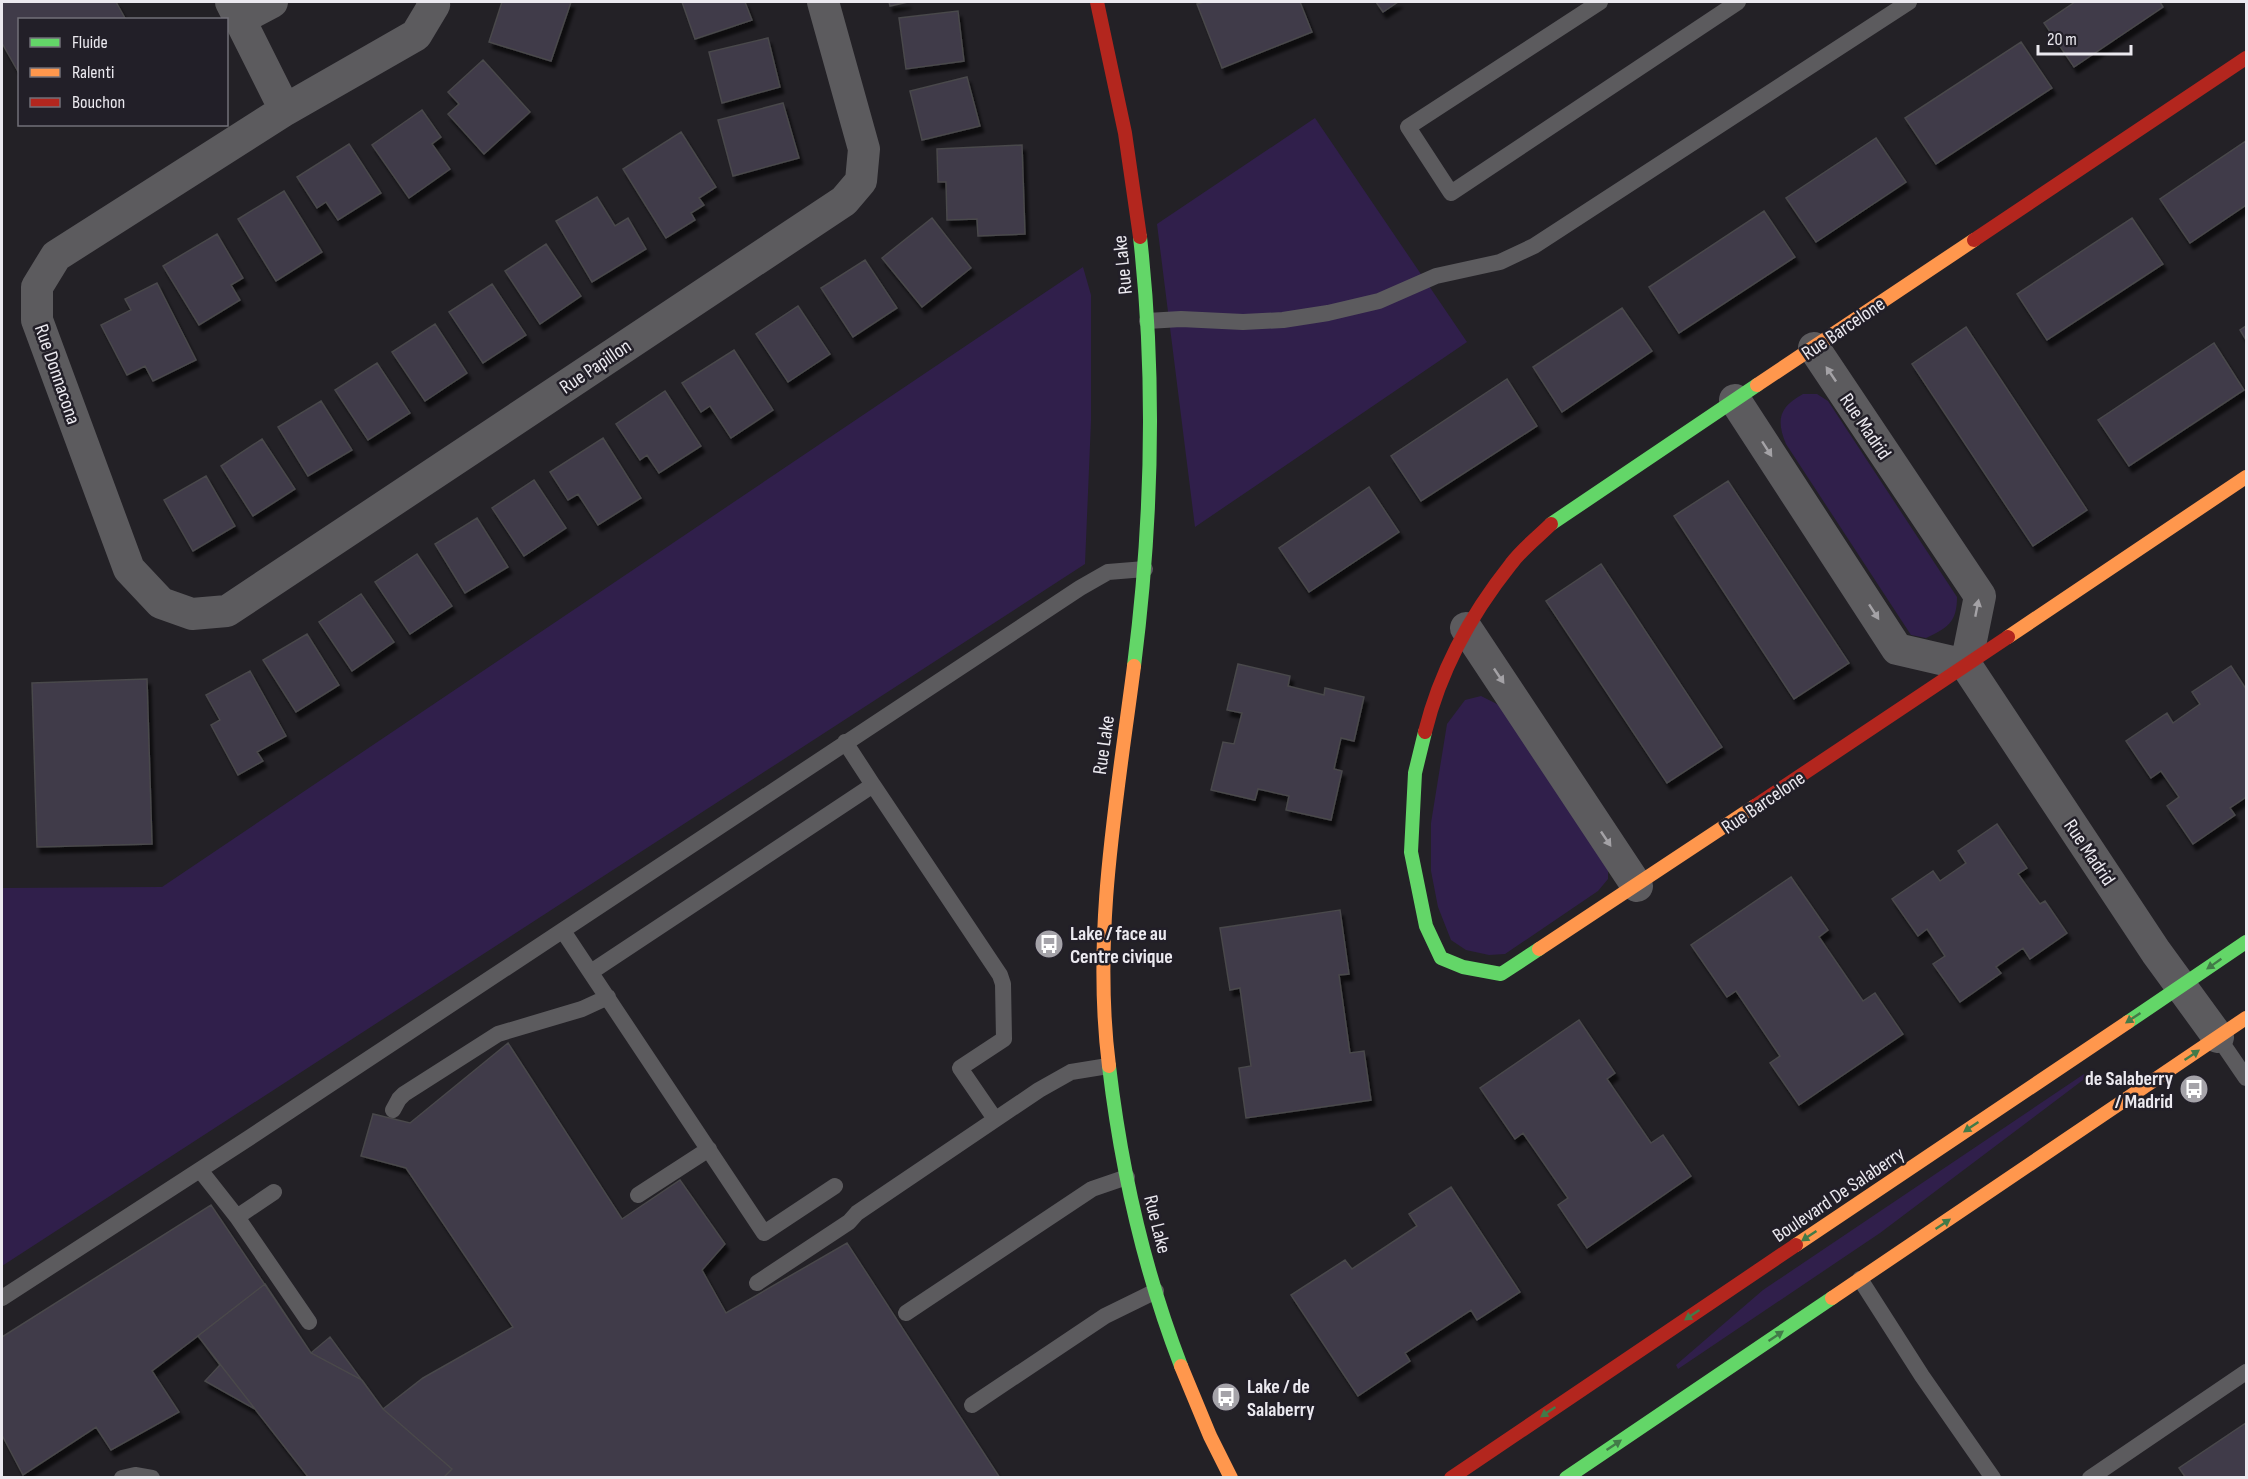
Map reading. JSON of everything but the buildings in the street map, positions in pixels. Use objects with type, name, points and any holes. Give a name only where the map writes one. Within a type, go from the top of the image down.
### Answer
[{"type":"street","points":[[272,2],[236,10],[285,110]]},
{"type":"street","name":"Rue Donnacona","points":[[161,603],[129,569],[37,320],[37,287],[56,256],[285,110],[416,35],[434,5],[432,2]]},
{"type":"street","name":"Rue Papillon","points":[[161,603],[192,614],[227,611],[844,201],[861,182],[864,149],[823,2]]},
{"type":"street","name":"Rue Lake","points":[[1097,2],[1109,52],[1129,160],[1142,262],[1147,321],[1151,431],[1144,569],[1107,879],[1102,994],[1108,1066],[1127,1177],[1143,1251],[1192,1392],[1232,1478]]},
{"type":"street","name":"Rue Barcelone","points":[[2247,58],[1553,522],[1512,562],[1466,628],[1430,711],[1415,773],[1410,852],[1426,926],[1441,958],[1463,967],[1502,974],[2247,477]]},
{"type":"street","name":"Rue Madrid","points":[[1814,348],[1980,596],[1966,665],[2156,952],[2218,1037]]},
{"type":"street","points":[[1735,400],[1898,649],[1966,665]]},
{"type":"street","points":[[1466,628],[1637,886]]},
{"type":"street","name":"Boulevard De Salaberry","points":[[1451,1478],[2247,942]]},
{"type":"street","points":[[1566,1478],[2247,1018]]},
{"type":"lane","points":[[1600,2],[1408,128],[1451,193],[1738,2]]},
{"type":"lane","points":[[1147,321],[1181,319],[1243,322],[1283,320],[1328,313],[1379,301],[1436,276],[1500,262],[1534,246],[1909,2]]},
{"type":"lane","points":[[2,1298],[200,1170],[1099,576],[1120,570],[1144,569]]},
{"type":"lane","points":[[845,742],[1000,975],[1003,984],[1004,1039],[960,1068],[995,1119]]},
{"type":"lane","points":[[591,972],[873,785]]},
{"type":"lane","points":[[563,931],[764,1233],[835,1186]]},
{"type":"lane","points":[[393,1110],[405,1094],[498,1034],[582,1009],[608,997]]},
{"type":"lane","points":[[2218,1037],[2247,1078]]},
{"type":"lane","points":[[757,1283],[1039,1090],[1071,1072],[1108,1066]]},
{"type":"lane","points":[[638,1195],[709,1149]]},
{"type":"lane","points":[[200,1170],[237,1218],[309,1322]]},
{"type":"lane","points":[[906,1313],[1092,1190],[1127,1177]]},
{"type":"lane","points":[[237,1218],[274,1191]]},
{"type":"lane","points":[[1860,1279],[1922,1376],[1993,1478]]},
{"type":"lane","points":[[972,1405],[1110,1312],[1156,1291]]},
{"type":"lane","points":[[2090,1478],[2247,1372]]},
{"type":"lane","points":[[122,1478],[135,1475],[152,1478]]},
{"type":"shaded area","points":[[1315,118],[1467,342],[1195,527],[1157,224]]},
{"type":"shaded area","points":[[1083,267],[1091,295],[1091,421],[1085,564],[2,1266],[2,888],[162,887]]},
{"type":"shaded area","points":[[1803,394],[1817,394],[1828,401],[1957,597],[1953,619],[1940,631],[1926,638],[1911,635],[1786,444],[1781,428],[1784,409]]},
{"type":"shaded area","points":[[1481,696],[1510,713],[1608,863],[1608,879],[1598,891],[1505,954],[1489,955],[1466,950],[1451,940],[1438,907],[1431,871],[1431,823],[1447,724],[1465,700]]},
{"type":"shaded area","points":[[2084,1074],[2087,1077],[1880,1233],[1678,1369],[1676,1365],[1763,1290]]},
{"type":"traffic: fast","points":[[1134,666],[1145,559],[1150,452],[1148,344],[1140,237]]},
{"type":"traffic: fast","points":[[1551,524],[1757,385]]},
{"type":"traffic: fast","points":[[1425,732],[1415,773],[1411,852],[1426,926],[1441,958],[1463,967],[1501,974],[1539,949]]},
{"type":"traffic: fast","points":[[2128,1022],[2246,942]]},
{"type":"traffic: fast","points":[[1109,1066],[1127,1180],[1145,1256],[1181,1366]]},
{"type":"traffic: fast","points":[[1566,1478],[1832,1298]]},
{"type":"traffic: slow","points":[[1757,385],[1974,240]]},
{"type":"traffic: slow","points":[[2008,637],[2246,477]]},
{"type":"traffic: slow","points":[[1109,1066],[1104,1016],[1105,916],[1114,816],[1134,666]]},
{"type":"traffic: slow","points":[[1539,949],[1755,806]]},
{"type":"traffic: slow","points":[[1832,1298],[2246,1018]]},
{"type":"traffic: slow","points":[[1796,1245],[2128,1022]]},
{"type":"traffic: slow","points":[[1181,1366],[1210,1436],[1231,1478]]},
{"type":"traffic: jam","points":[[1097,2],[1125,133],[1140,237]]},
{"type":"traffic: jam","points":[[1974,240],[2246,58]]},
{"type":"traffic: jam","points":[[1425,732],[1439,687],[1459,644],[1483,602],[1515,559],[1551,524]]},
{"type":"traffic: jam","points":[[1755,806],[2008,637]]},
{"type":"traffic: jam","points":[[1451,1478],[1796,1245]]},
{"type":"place","name":"Lake / face au Centre civique","points":[[1049,944]]},
{"type":"place","name":"de Salaberry / Madrid","points":[[2194,1089]]},
{"type":"place","name":"Lake / de Salaberry","points":[[1226,1397]]}]
